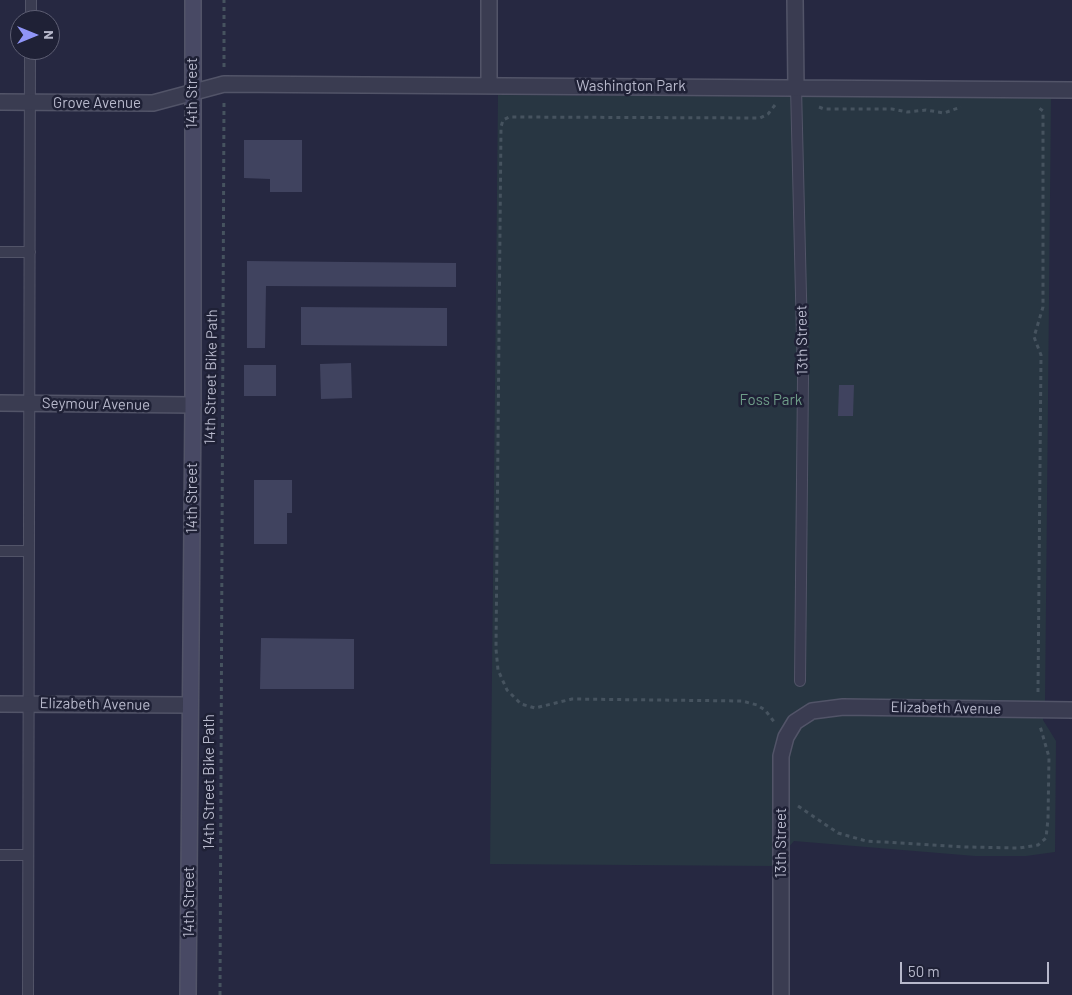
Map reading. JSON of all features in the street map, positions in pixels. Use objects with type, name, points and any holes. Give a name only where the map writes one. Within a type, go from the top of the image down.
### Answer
[{"type":"street","name":"14th Street","points":[[188,995],[193,0]]},
{"type":"street","points":[[489,0],[489,86]]},
{"type":"street","name":"13th Street","points":[[795,0],[796,93]]},
{"type":"street","name":"Washington Park","points":[[192,94],[224,84],[489,86],[796,93],[1072,90]]},
{"type":"street","name":"Grove Avenue","points":[[0,102],[153,103],[192,94]]},
{"type":"street","name":"Seymour Avenue","points":[[0,403],[192,405]]},
{"type":"street","name":"Elizabeth Avenue","points":[[0,704],[190,705]]},
{"type":"street","name":"Elizabeth Avenue","points":[[820,709],[852,707],[1072,710]]},
{"type":"street","name":"13th Street","points":[[781,995],[781,756],[786,737],[795,722],[812,711],[820,709]]},
{"type":"lane","points":[[28,995],[30,60]]},
{"type":"lane","name":"13th Street","points":[[796,93],[803,379],[800,681]]},
{"type":"lane","points":[[0,252],[30,252]]},
{"type":"lane","points":[[0,551],[29,551]]},
{"type":"lane","points":[[0,855],[28,855]]},
{"type":"path","name":"14th Street Bike Path","points":[[220,995],[224,0]]},
{"type":"path","points":[[784,744],[773,720],[765,710],[742,700],[572,699],[535,708],[522,704],[506,690],[498,670],[496,649],[501,127],[503,120],[509,117],[760,118],[768,114],[778,100],[796,93],[814,100],[818,106],[824,109],[892,109],[907,112],[926,110],[944,113],[961,106],[970,106]]},
{"type":"path","points":[[780,798],[800,807],[838,833],[866,841],[1020,848],[1038,845],[1046,838],[1049,757],[1038,718],[1041,355],[1034,338],[1043,307],[1043,111],[1040,108],[1033,107]]},
{"type":"green space","name":"Foss Park","points":[[498,95],[1051,98],[1045,703],[1043,720],[1056,741],[1055,852],[1026,856],[975,856],[794,841],[772,866],[490,864]]},
{"type":"building","points":[[244,140],[302,140],[302,192],[270,192],[270,179],[244,178]]},
{"type":"building","points":[[247,261],[456,263],[456,287],[266,286],[265,348],[247,348]]},
{"type":"building","points":[[301,307],[447,308],[447,346],[301,345]]},
{"type":"building","points":[[351,363],[352,398],[321,399],[320,364]]},
{"type":"building","points":[[244,365],[276,365],[276,396],[244,396]]},
{"type":"building","points":[[839,385],[854,385],[853,416],[838,416]]},
{"type":"building","points":[[254,480],[292,480],[292,513],[287,513],[287,544],[254,544]]},
{"type":"building","points":[[261,638],[354,639],[354,689],[260,689]]}]
